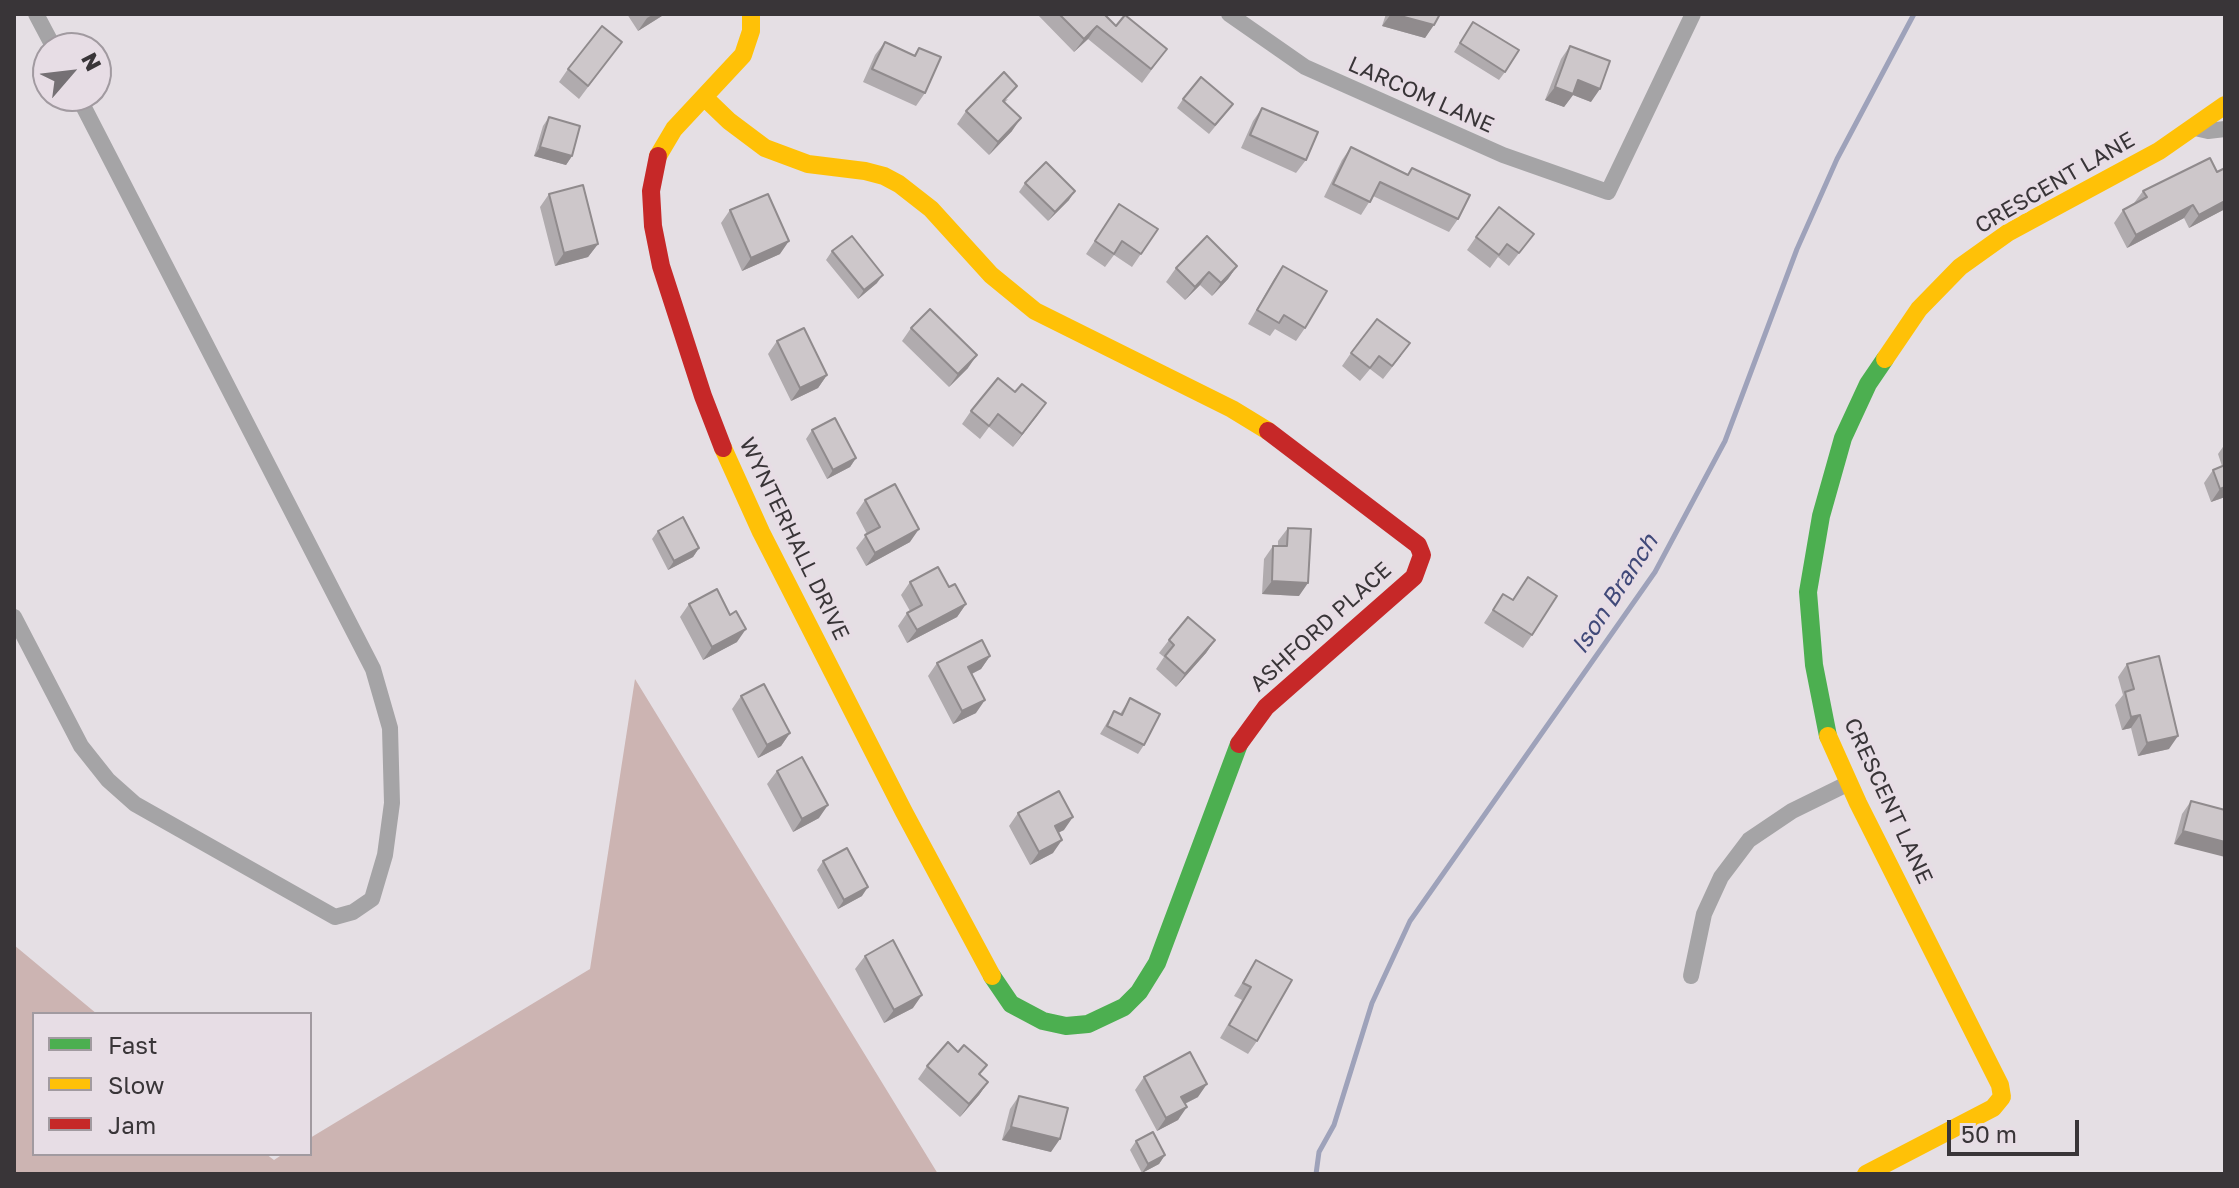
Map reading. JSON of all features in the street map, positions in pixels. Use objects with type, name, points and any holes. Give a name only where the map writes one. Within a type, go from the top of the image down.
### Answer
[{"type":"street","points":[[36,14],[46,32]]},
{"type":"street","name":"WYNTERHALL DRIVE","points":[[751,14],[751,31],[743,55],[674,129],[658,155],[651,191],[653,226],[673,307],[733,473],[890,784]]},
{"type":"street","name":"LARCOM LANE","points":[[1229,14],[1305,67],[1503,155],[1608,192],[1693,14]]},
{"type":"street","name":"ASHFORD PLACE","points":[[704,97],[765,148],[808,164],[865,171],[899,184],[931,209],[991,275],[1035,311],[1185,385],[1277,437],[1408,535],[1418,545],[1422,555],[1420,565],[1404,586],[1266,707],[1240,740],[1157,963],[1139,992],[1124,1007],[1107,1017],[1088,1024],[1066,1026],[1043,1021],[1011,1004],[985,967],[890,784]]},
{"type":"street","name":"CRESCENT LANE","points":[[1866,1174],[1993,1108],[2002,1097],[2000,1085],[1826,731],[1814,665],[1808,592],[1821,516],[1843,438],[1868,384],[1919,309],[1960,267],[2009,232],[2159,151],[2225,105]]},
{"type":"street","points":[[14,617],[81,746],[108,780],[135,804],[335,917],[353,912],[372,899],[385,855],[392,803],[390,728],[373,669],[86,112]]},
{"type":"street","points":[[2195,128],[2208,131],[2225,129]]},
{"type":"street","points":[[1691,976],[1704,914],[1721,877],[1749,840],[1792,811],[1849,783]]},
{"type":"shaded area","points":[[635,679],[938,1174],[14,1174],[14,945],[95,1012],[32,1012],[32,1156],[269,1156],[274,1160],[280,1156],[312,1156],[312,1137],[590,969]]},
{"type":"building","points":[[1059,14],[1104,14],[1116,26],[1125,15],[1167,49],[1151,69],[1097,26],[1084,39]]},
{"type":"building","points":[[1393,14],[1440,14],[1434,25]]},
{"type":"building","points":[[1473,22],[1519,50],[1505,72],[1460,43]]},
{"type":"building","points":[[602,26],[622,42],[588,86],[568,69]]},
{"type":"building","points":[[885,42],[915,56],[919,48],[941,57],[925,93],[872,69]]},
{"type":"building","points":[[1570,46],[1610,61],[1600,89],[1578,80],[1573,94],[1555,87]]},
{"type":"building","points":[[1004,72],[1017,86],[1003,101],[1021,118],[998,142],[966,111]]},
{"type":"building","points":[[1201,77],[1233,104],[1215,125],[1183,99]]},
{"type":"building","points":[[1262,108],[1318,132],[1306,160],[1250,135]]},
{"type":"building","points":[[549,117],[580,126],[572,156],[540,147]]},
{"type":"building","points":[[1351,147],[1408,175],[1412,168],[1470,195],[1458,219],[1380,182],[1370,202],[1333,184]]},
{"type":"building","points":[[2210,158],[2217,172],[2225,168],[2225,201],[2199,215],[2193,205],[2136,235],[2123,210],[2147,197],[2143,191]]},
{"type":"building","points":[[1046,162],[1075,191],[1055,212],[1025,183]]},
{"type":"building","points":[[583,185],[598,244],[564,253],[549,194]]},
{"type":"building","points":[[768,194],[789,241],[751,258],[730,210]]},
{"type":"building","points":[[1119,204],[1158,229],[1141,254],[1122,241],[1114,254],[1095,241]]},
{"type":"building","points":[[1499,207],[1534,234],[1519,253],[1507,244],[1499,255],[1476,237]]},
{"type":"building","points":[[852,236],[883,275],[864,290],[832,251]]},
{"type":"building","points":[[1207,236],[1237,266],[1221,283],[1209,272],[1195,287],[1176,268]]},
{"type":"building","points":[[1283,266],[1327,291],[1305,328],[1284,315],[1279,323],[1257,310]]},
{"type":"building","points":[[930,309],[977,355],[958,374],[911,328]]},
{"type":"building","points":[[1377,319],[1410,343],[1392,366],[1379,356],[1370,368],[1351,353]]},
{"type":"building","points":[[804,328],[827,375],[800,388],[777,341]]},
{"type":"building","points":[[998,378],[1015,392],[1022,384],[1046,403],[1022,434],[998,414],[989,426],[971,411]]},
{"type":"building","points":[[835,418],[856,458],[833,470],[812,430]]},
{"type":"building","points":[[2225,465],[2225,487],[2220,489],[2213,470]]},
{"type":"building","points":[[895,484],[919,529],[875,553],[865,535],[880,527],[865,500]]},
{"type":"building","points":[[683,517],[699,548],[674,561],[658,531]]},
{"type":"building","points":[[1288,528],[1311,529],[1308,583],[1272,581],[1273,546],[1287,546]]},
{"type":"building","points":[[938,567],[949,587],[955,584],[966,604],[917,630],[907,613],[922,605],[910,582]]},
{"type":"building","points":[[1528,577],[1557,596],[1532,635],[1493,610],[1503,594],[1513,600]]},
{"type":"building","points":[[717,589],[730,615],[736,611],[746,629],[712,647],[689,604]]},
{"type":"building","points":[[1188,617],[1215,640],[1185,674],[1165,656],[1174,645],[1169,640]]},
{"type":"building","points":[[982,640],[990,656],[968,667],[985,700],[962,711],[937,663]]},
{"type":"building","points":[[2159,656],[2178,736],[2147,743],[2140,715],[2131,717],[2125,692],[2134,689],[2127,664]]},
{"type":"building","points":[[764,684],[790,733],[767,745],[741,696]]},
{"type":"building","points":[[1130,698],[1160,714],[1144,745],[1107,726],[1114,711],[1122,715]]},
{"type":"building","points":[[802,757],[828,805],[802,819],[777,771]]},
{"type":"building","points":[[1059,791],[1073,817],[1055,826],[1062,840],[1039,852],[1018,813]]},
{"type":"building","points":[[2191,801],[2225,810],[2225,842],[2183,831]]},
{"type":"building","points":[[847,848],[868,887],[844,900],[823,861]]},
{"type":"building","points":[[893,940],[922,995],[894,1010],[865,956]]},
{"type":"building","points":[[1256,960],[1292,980],[1257,1041],[1229,1025],[1251,987],[1243,983]]},
{"type":"building","points":[[948,1042],[958,1052],[964,1045],[987,1065],[979,1074],[988,1082],[969,1104],[927,1066]]},
{"type":"building","points":[[1190,1052],[1207,1084],[1181,1097],[1187,1107],[1166,1118],[1144,1077]]},
{"type":"building","points":[[1019,1096],[1068,1108],[1060,1139],[1011,1127]]},
{"type":"building","points":[[1153,1132],[1165,1155],[1148,1164],[1136,1141]]},
{"type":"waterway","name":"Ison Branch","points":[[1316,1174],[1319,1152],[1334,1125],[1372,1003],[1410,921],[1655,572],[1725,441],[1797,249],[1837,159],[1914,14]]},
{"type":"traffic: fast","points":[[1828,736],[1814,665],[1808,592],[1821,516],[1843,438],[1868,384],[1885,359]]},
{"type":"traffic: fast","points":[[992,976],[1011,1004],[1043,1021],[1066,1026],[1088,1024],[1124,1007],[1139,992],[1157,963],[1239,744]]},
{"type":"traffic: slow","points":[[658,156],[674,129],[743,55],[751,31],[751,14]]},
{"type":"traffic: slow","points":[[704,97],[765,148],[808,164],[865,171],[899,184],[931,209],[991,275],[1035,311],[1232,409],[1268,431]]},
{"type":"traffic: slow","points":[[1885,359],[1919,309],[1960,267],[2009,232],[2159,151],[2225,105]]},
{"type":"traffic: slow","points":[[723,448],[761,532],[992,976]]},
{"type":"traffic: slow","points":[[1828,736],[1858,803],[2000,1085],[2002,1097],[1993,1108],[1866,1174]]},
{"type":"traffic: jam","points":[[658,156],[651,191],[653,226],[661,266],[723,448]]},
{"type":"traffic: jam","points":[[1239,744],[1266,707],[1414,577],[1422,555],[1418,545],[1268,431]]}]
